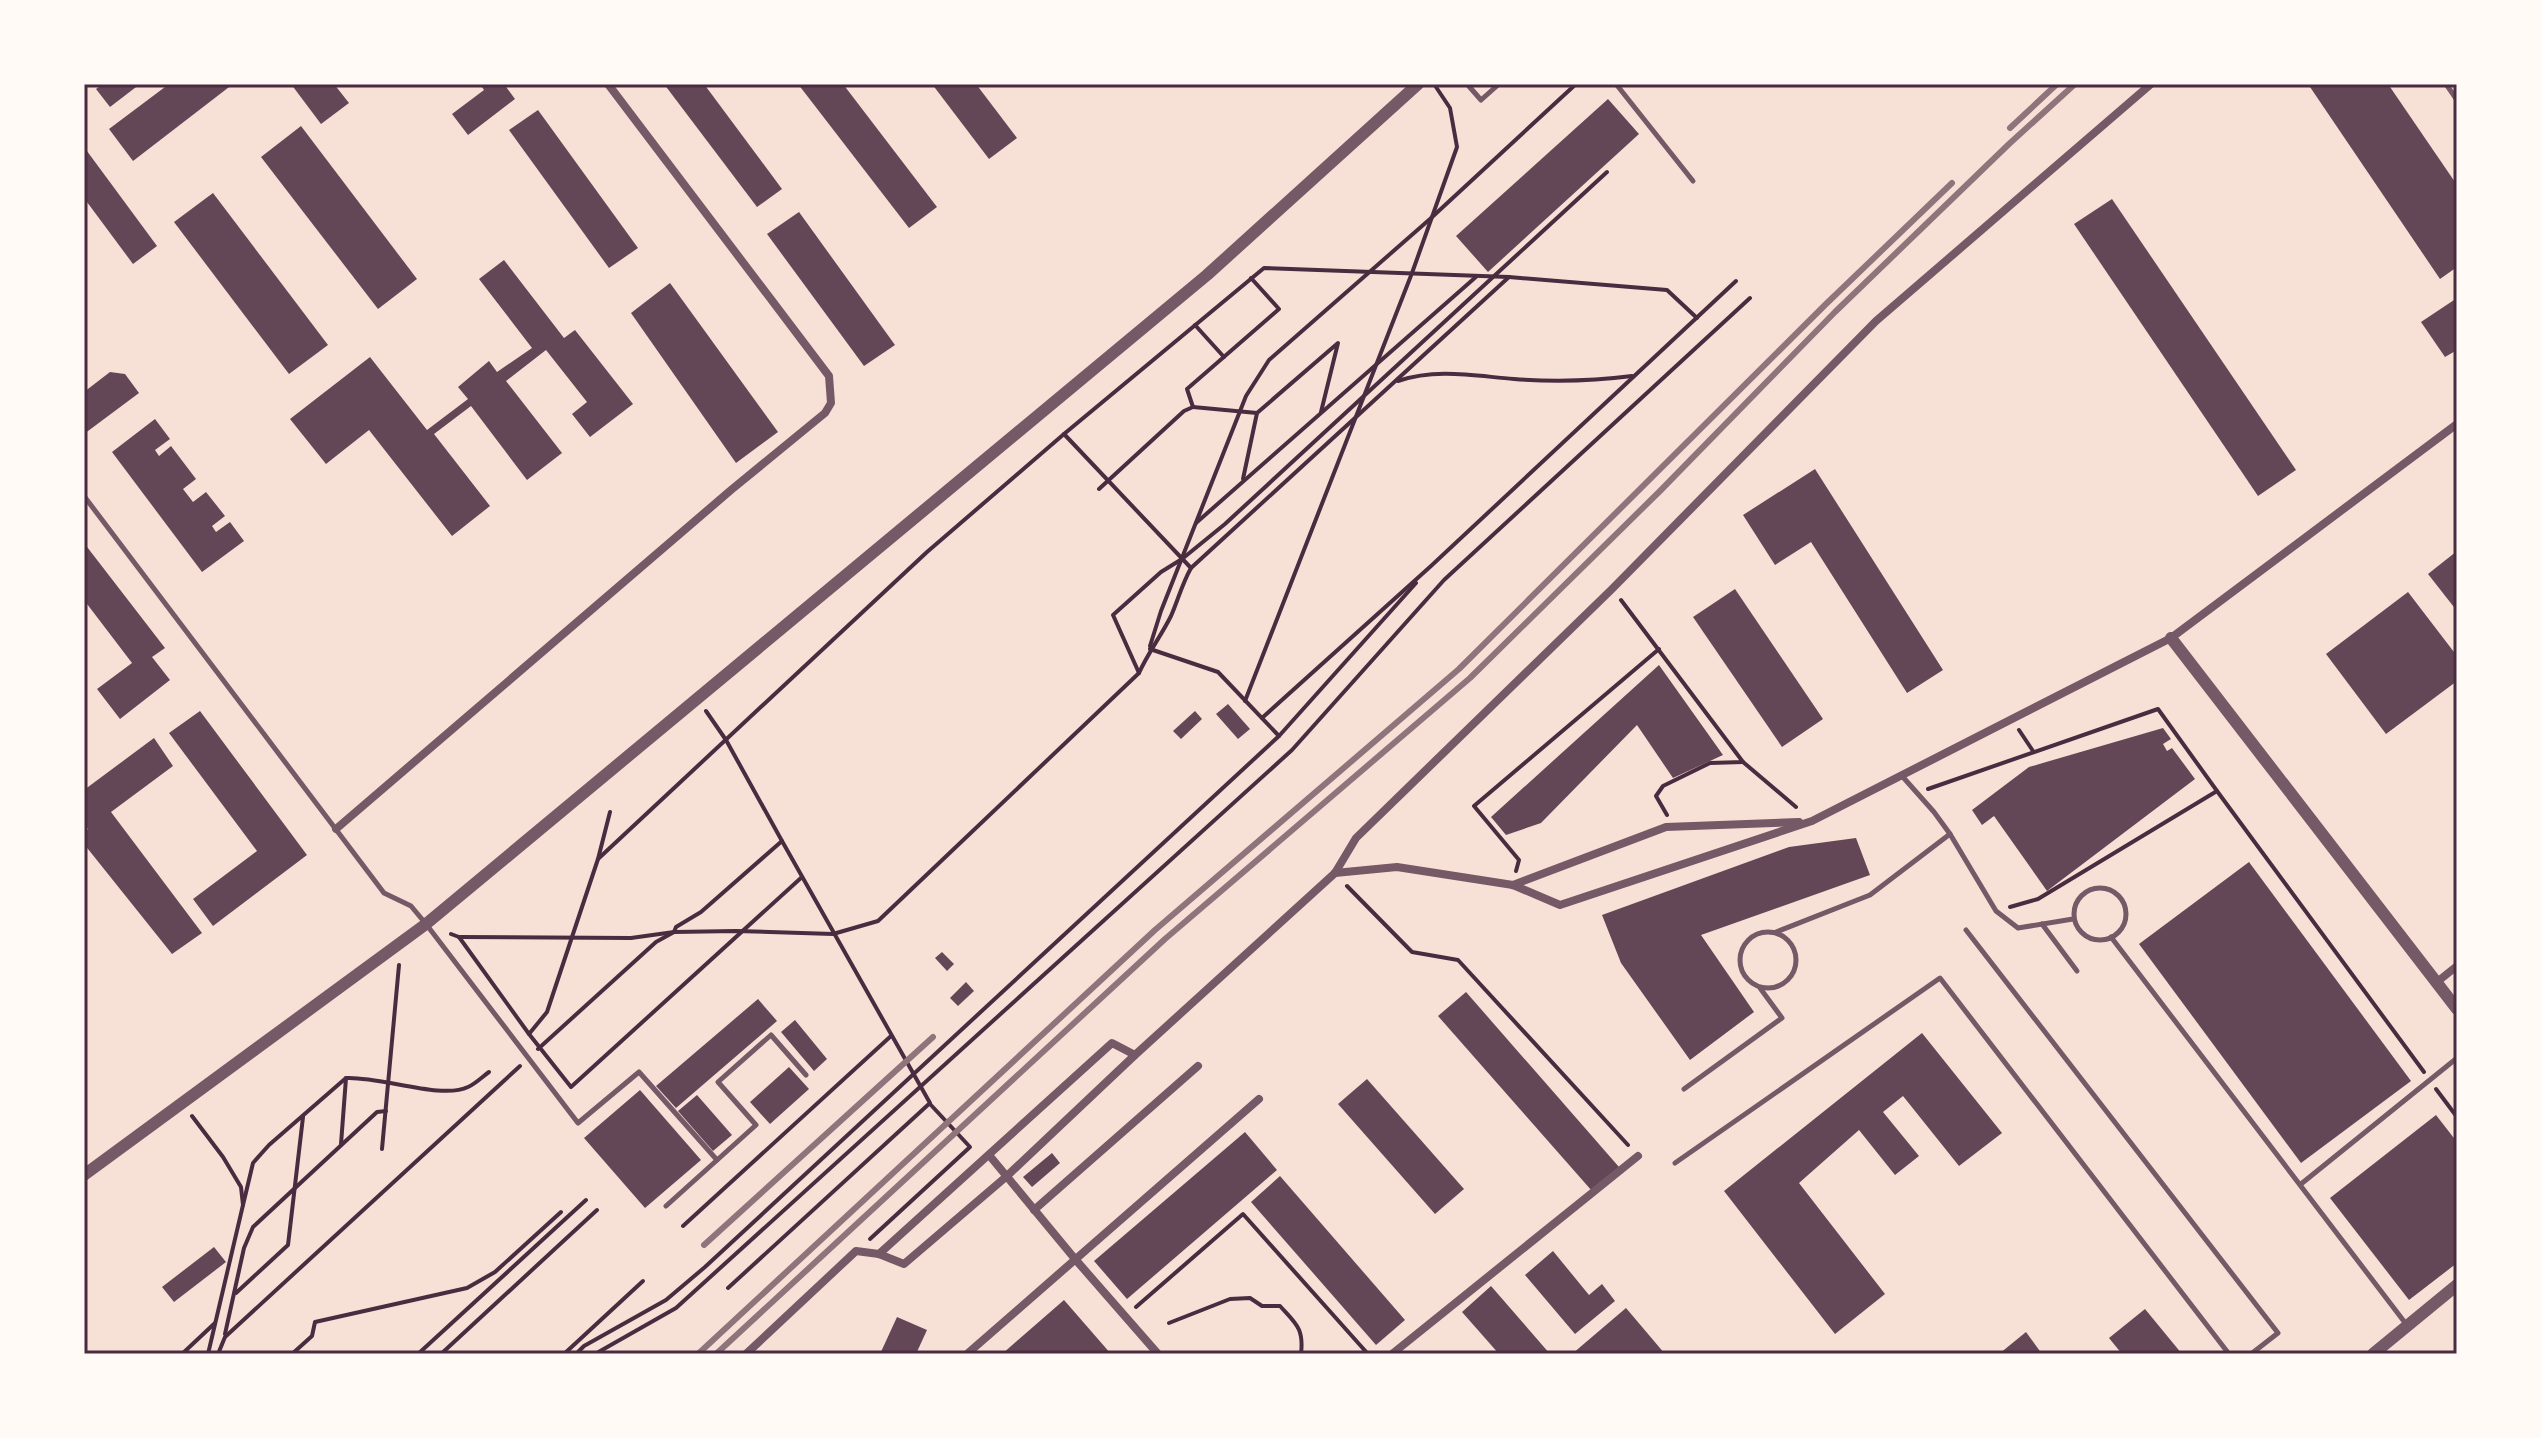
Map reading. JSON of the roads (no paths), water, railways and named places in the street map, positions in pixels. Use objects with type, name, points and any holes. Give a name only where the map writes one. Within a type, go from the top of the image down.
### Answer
[{"type":"street","points":[[336,829],[825,413],[831,403],[829,376],[608,84]]},
{"type":"street","points":[[84,1175],[426,924],[1207,275],[1418,84]]},
{"type":"street","points":[[746,1354],[856,1251],[879,1254],[904,1264],[1007,1176],[1335,873],[1356,838],[1612,589],[1876,321],[2151,84]]},
{"type":"street","points":[[1335,873],[1397,867],[1513,885],[1560,905],[1812,821],[2171,638],[2457,424]]},
{"type":"street","points":[[2171,638],[2457,1009]]},
{"type":"street","points":[[1513,885],[1666,827],[1812,821]]},
{"type":"street","points":[[2437,982],[2457,966]]},
{"type":"street","points":[[879,1254],[1112,1043],[1135,1055]]},
{"type":"street","points":[[1034,1210],[1198,1066]]},
{"type":"street","points":[[967,1354],[1259,1099]]},
{"type":"street","points":[[989,1155],[1158,1354]]},
{"type":"street","points":[[1392,1354],[1638,1156]]},
{"type":"street","points":[[2373,1354],[2457,1285]]},
{"type":"lane","points":[[1467,84],[1481,100],[1499,84]]},
{"type":"lane","points":[[1616,84],[1693,181]]},
{"type":"lane","points":[[2446,84],[2457,100]]},
{"type":"lane","points":[[84,496],[384,893],[411,906],[578,1123],[639,1072],[717,1160]]},
{"type":"lane","points":[[1902,776],[1950,834],[1996,911],[2018,928],[2073,919]]},
{"type":"lane","points":[[1684,1089],[1782,1018],[1760,988],[1743,974],[1740,952],[1754,934],[1776,932],[1870,895],[1950,834]]},
{"type":"lane","points":[[2095,887],[2115,892],[2127,909],[2123,929],[2105,941],[2085,937],[2073,919],[2078,899],[2095,887]]},
{"type":"lane","points":[[2042,924],[2077,971]]},
{"type":"lane","points":[[1966,930],[2278,1333],[2251,1354]]},
{"type":"lane","points":[[1760,988],[1782,985],[1796,967],[1793,945],[1776,932]]},
{"type":"lane","points":[[2111,937],[2407,1326]]},
{"type":"lane","points":[[1675,1163],[1940,978],[2229,1354]]},
{"type":"lane","points":[[666,1206],[756,1125],[718,1082],[771,1035],[806,1075]]},
{"type":"lane","points":[[2301,1184],[2457,1058]]},
{"type":"railway","points":[[2010,128],[2057,84]]},
{"type":"railway","points":[[716,1354],[1165,939],[1470,678],[1660,491],[1835,312],[2075,84]]},
{"type":"railway","points":[[698,1354],[1155,930],[1459,669],[1952,183]]},
{"type":"railway","points":[[704,1245],[933,1037]]}]
